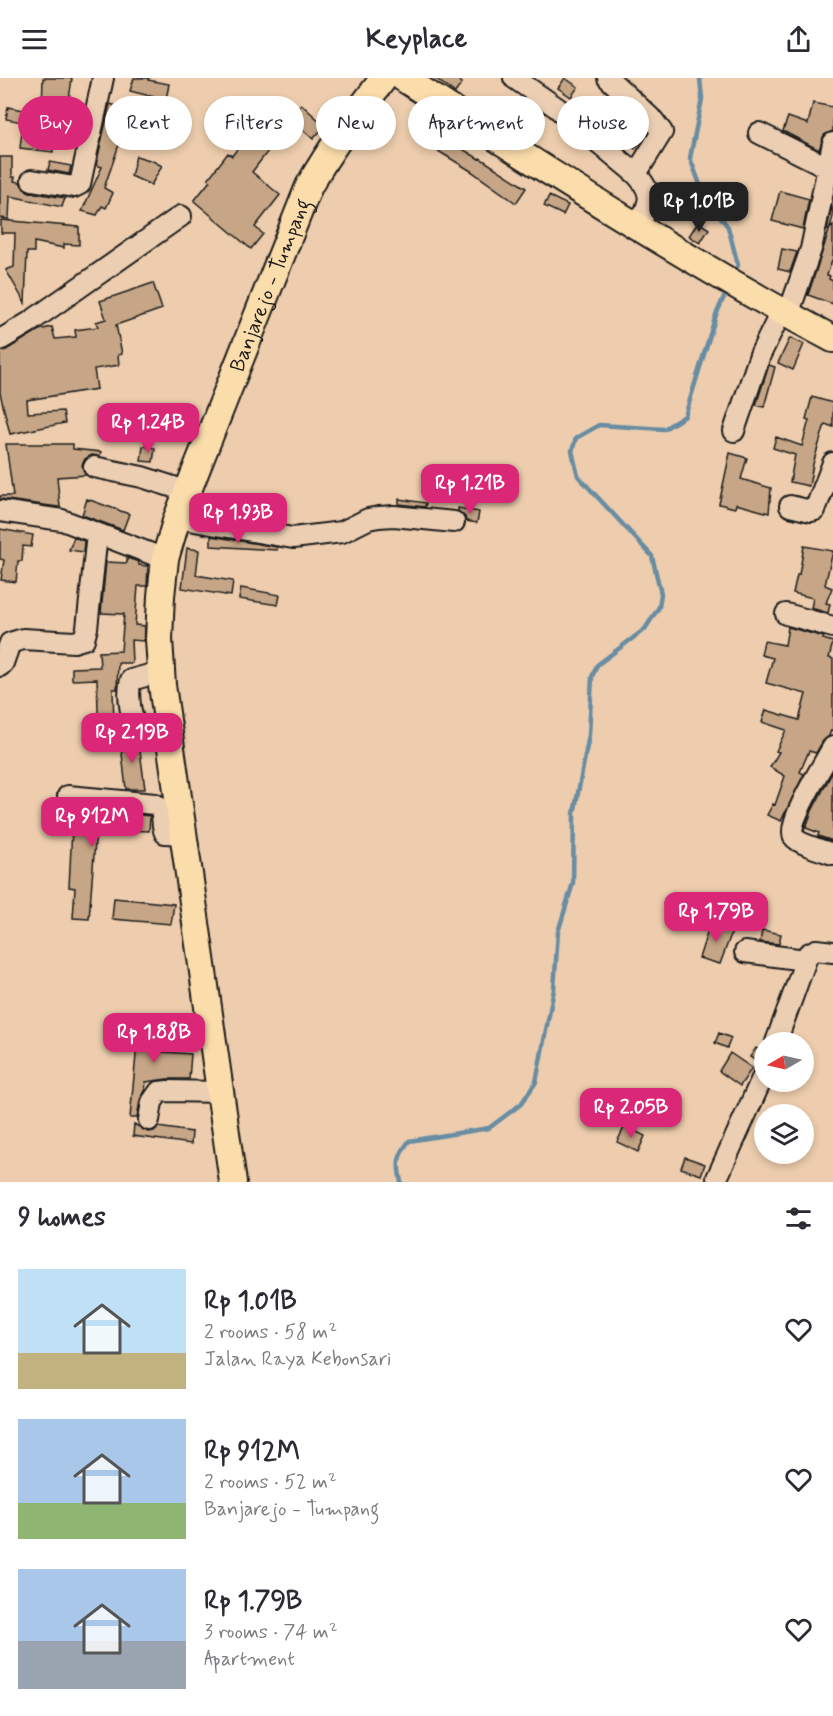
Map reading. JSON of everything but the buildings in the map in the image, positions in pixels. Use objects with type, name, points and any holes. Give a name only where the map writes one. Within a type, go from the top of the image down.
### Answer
[{"type":"main road","name":"Banjarejo - Tumpang","points":[[233,1182],[160,672],[159,618],[165,559],[186,491],[220,412],[309,186],[332,147],[384,78]]},
{"type":"main road","points":[[403,78],[714,274],[833,339]]},
{"type":"street","points":[[32,180],[74,187],[80,184],[103,78]]},
{"type":"street","points":[[514,78],[556,108],[647,185],[649,196],[646,210],[638,227]]},
{"type":"street","points":[[608,78],[660,128],[662,133],[636,174]]},
{"type":"street","points":[[759,133],[827,166]]},
{"type":"street","points":[[734,431],[760,355],[784,313],[811,249],[833,143]]},
{"type":"street","points":[[0,340],[30,322],[181,216]]},
{"type":"street","points":[[790,506],[815,510],[833,463]]},
{"type":"street","points":[[94,467],[142,477],[186,491]]},
{"type":"street","points":[[0,511],[58,519],[165,559]]},
{"type":"street","points":[[177,518],[293,538],[342,532],[368,519],[379,517],[394,516],[454,522]]},
{"type":"street","points":[[0,666],[10,644],[15,641],[23,639],[74,642],[84,639],[97,534]]},
{"type":"street","points":[[786,614],[833,627]]},
{"type":"street","points":[[833,747],[797,814],[792,831],[799,841],[833,854]]},
{"type":"street","points":[[68,796],[155,804],[160,808],[165,833],[183,834]]},
{"type":"street","points":[[780,1032],[808,954],[813,951],[833,952]]},
{"type":"street","points":[[745,952],[805,960]]},
{"type":"street","points":[[149,1120],[152,1102],[156,1094],[162,1091],[220,1092]]},
{"type":"street","points":[[717,1178],[756,1092]]},
{"type":"waterway","points":[[700,78],[702,99],[690,158],[704,195],[728,227],[738,265],[734,274]]},
{"type":"waterway","points":[[401,1182],[399,1160],[409,1141],[489,1128],[521,1104],[536,1082],[554,989],[558,932],[573,883],[574,814],[589,735],[592,677],[597,665],[645,629],[659,607],[661,594],[652,556],[578,476],[572,451],[576,438],[599,425],[664,429],[685,416],[716,315],[727,290]]}]
